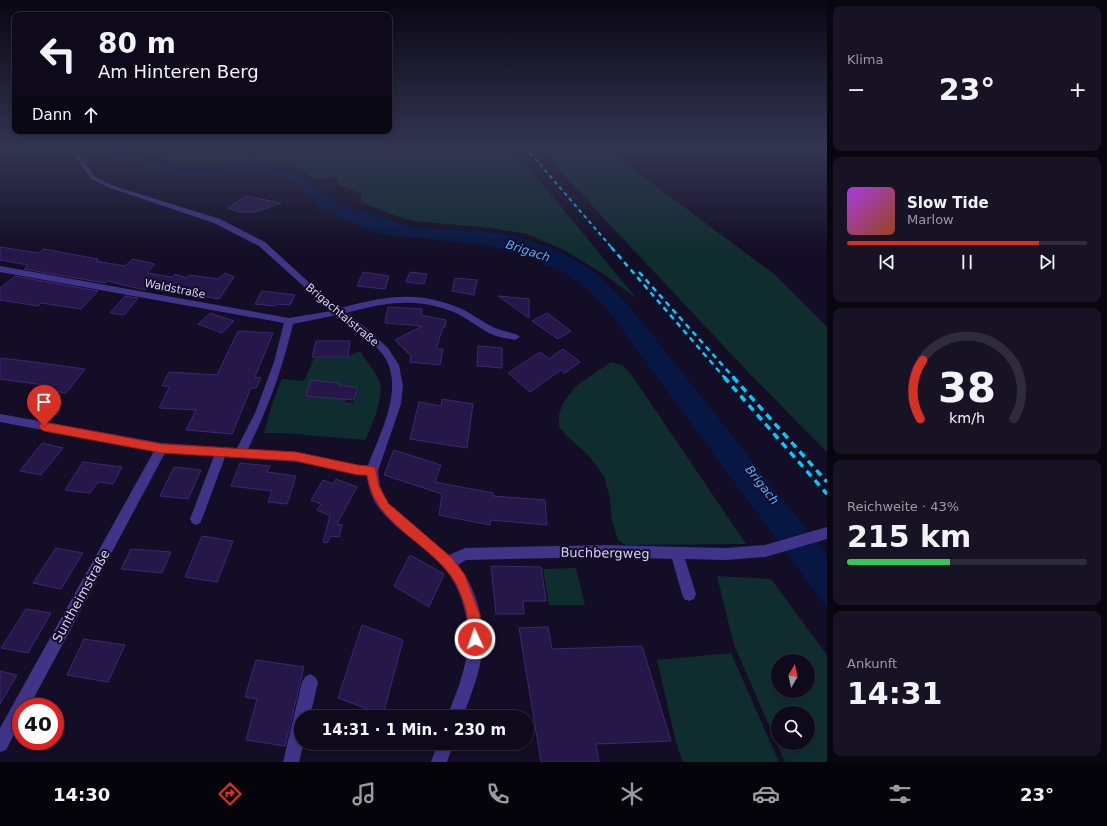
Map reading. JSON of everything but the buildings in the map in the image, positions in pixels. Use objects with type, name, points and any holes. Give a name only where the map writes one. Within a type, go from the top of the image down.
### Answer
[{"type":"street","name":"Brigachtalstraße","points":[[103,183],[112,187],[217,221],[262,244],[337,312],[363,330],[385,351],[394,365],[398,386],[396,404],[372,471]]},
{"type":"street","name":"Waldstraße","points":[[0,269],[4,272],[289,321],[395,299],[424,301],[455,309],[493,331],[515,337]]},
{"type":"street","points":[[240,454],[260,413],[279,362],[289,321]]},
{"type":"street","points":[[0,418],[162,448],[240,454],[296,456],[358,470],[372,471],[374,487],[384,507],[448,562],[460,579],[474,615],[475,652],[466,686],[457,710]]},
{"type":"street","name":"Suntheimstraße","points":[[0,744],[162,448]]},
{"type":"street","points":[[196,519],[221,452]]},
{"type":"street","name":"Buchbergweg","points":[[448,562],[465,554],[606,551],[677,554],[726,554],[764,550],[824,533]]},
{"type":"street","points":[[677,554],[689,594]]},
{"type":"street","points":[[303,710],[310,682]]},
{"type":"street","points":[[291,762],[294,749]]},
{"type":"street","points":[[439,762],[443,750]]},
{"type":"green space","points":[[338,183],[541,183],[637,299],[608,277],[564,250],[527,234],[491,228],[413,221],[390,214],[361,202],[361,193],[338,185]]},
{"type":"green space","points":[[570,183],[651,183],[774,274],[827,327],[827,452],[749,373]]},
{"type":"green space","points":[[360,351],[374,371],[380,383],[381,390],[378,405],[374,420],[365,440],[283,433],[264,433],[273,401],[282,379],[304,381],[314,358],[345,358]],"holes":[[[311,381],[339,383],[339,386],[359,388],[354,403],[345,402],[346,397],[335,399],[307,396]]]},
{"type":"green space","points":[[611,362],[622,365],[631,374],[746,544],[626,545],[618,540],[612,520],[610,499],[604,476],[589,456],[565,434],[559,426],[559,415],[563,403],[576,386]]},
{"type":"green space","points":[[576,568],[585,605],[549,605],[543,569]]},
{"type":"green space","points":[[717,576],[771,579],[827,655],[827,762],[785,762],[780,750],[815,750],[815,706],[771,706],[771,730],[734,645]]},
{"type":"green space","points":[[731,653],[771,744],[771,750],[774,750],[779,762],[683,762],[676,742],[657,660]]},
{"type":"water","name":"Brigach","points":[[292,183],[308,183],[324,196],[341,205],[414,228],[482,231],[514,236],[551,248],[578,261],[600,277],[626,302],[827,555],[827,608],[605,306],[587,288],[560,270],[517,254],[480,244],[379,234],[320,209],[311,198]]},
{"type":"railway","points":[[556,183],[612,248]]},
{"type":"railway","points":[[611,247],[725,378]]},
{"type":"railway","points":[[639,272],[734,378]]},
{"type":"railway","points":[[724,377],[827,494]]},
{"type":"railway","points":[[733,377],[827,482]]},
{"type":"route","points":[[44,426],[162,448],[240,454],[296,456],[358,470],[372,471],[374,487],[384,507],[448,562],[460,579],[474,615],[475,639]]}]
